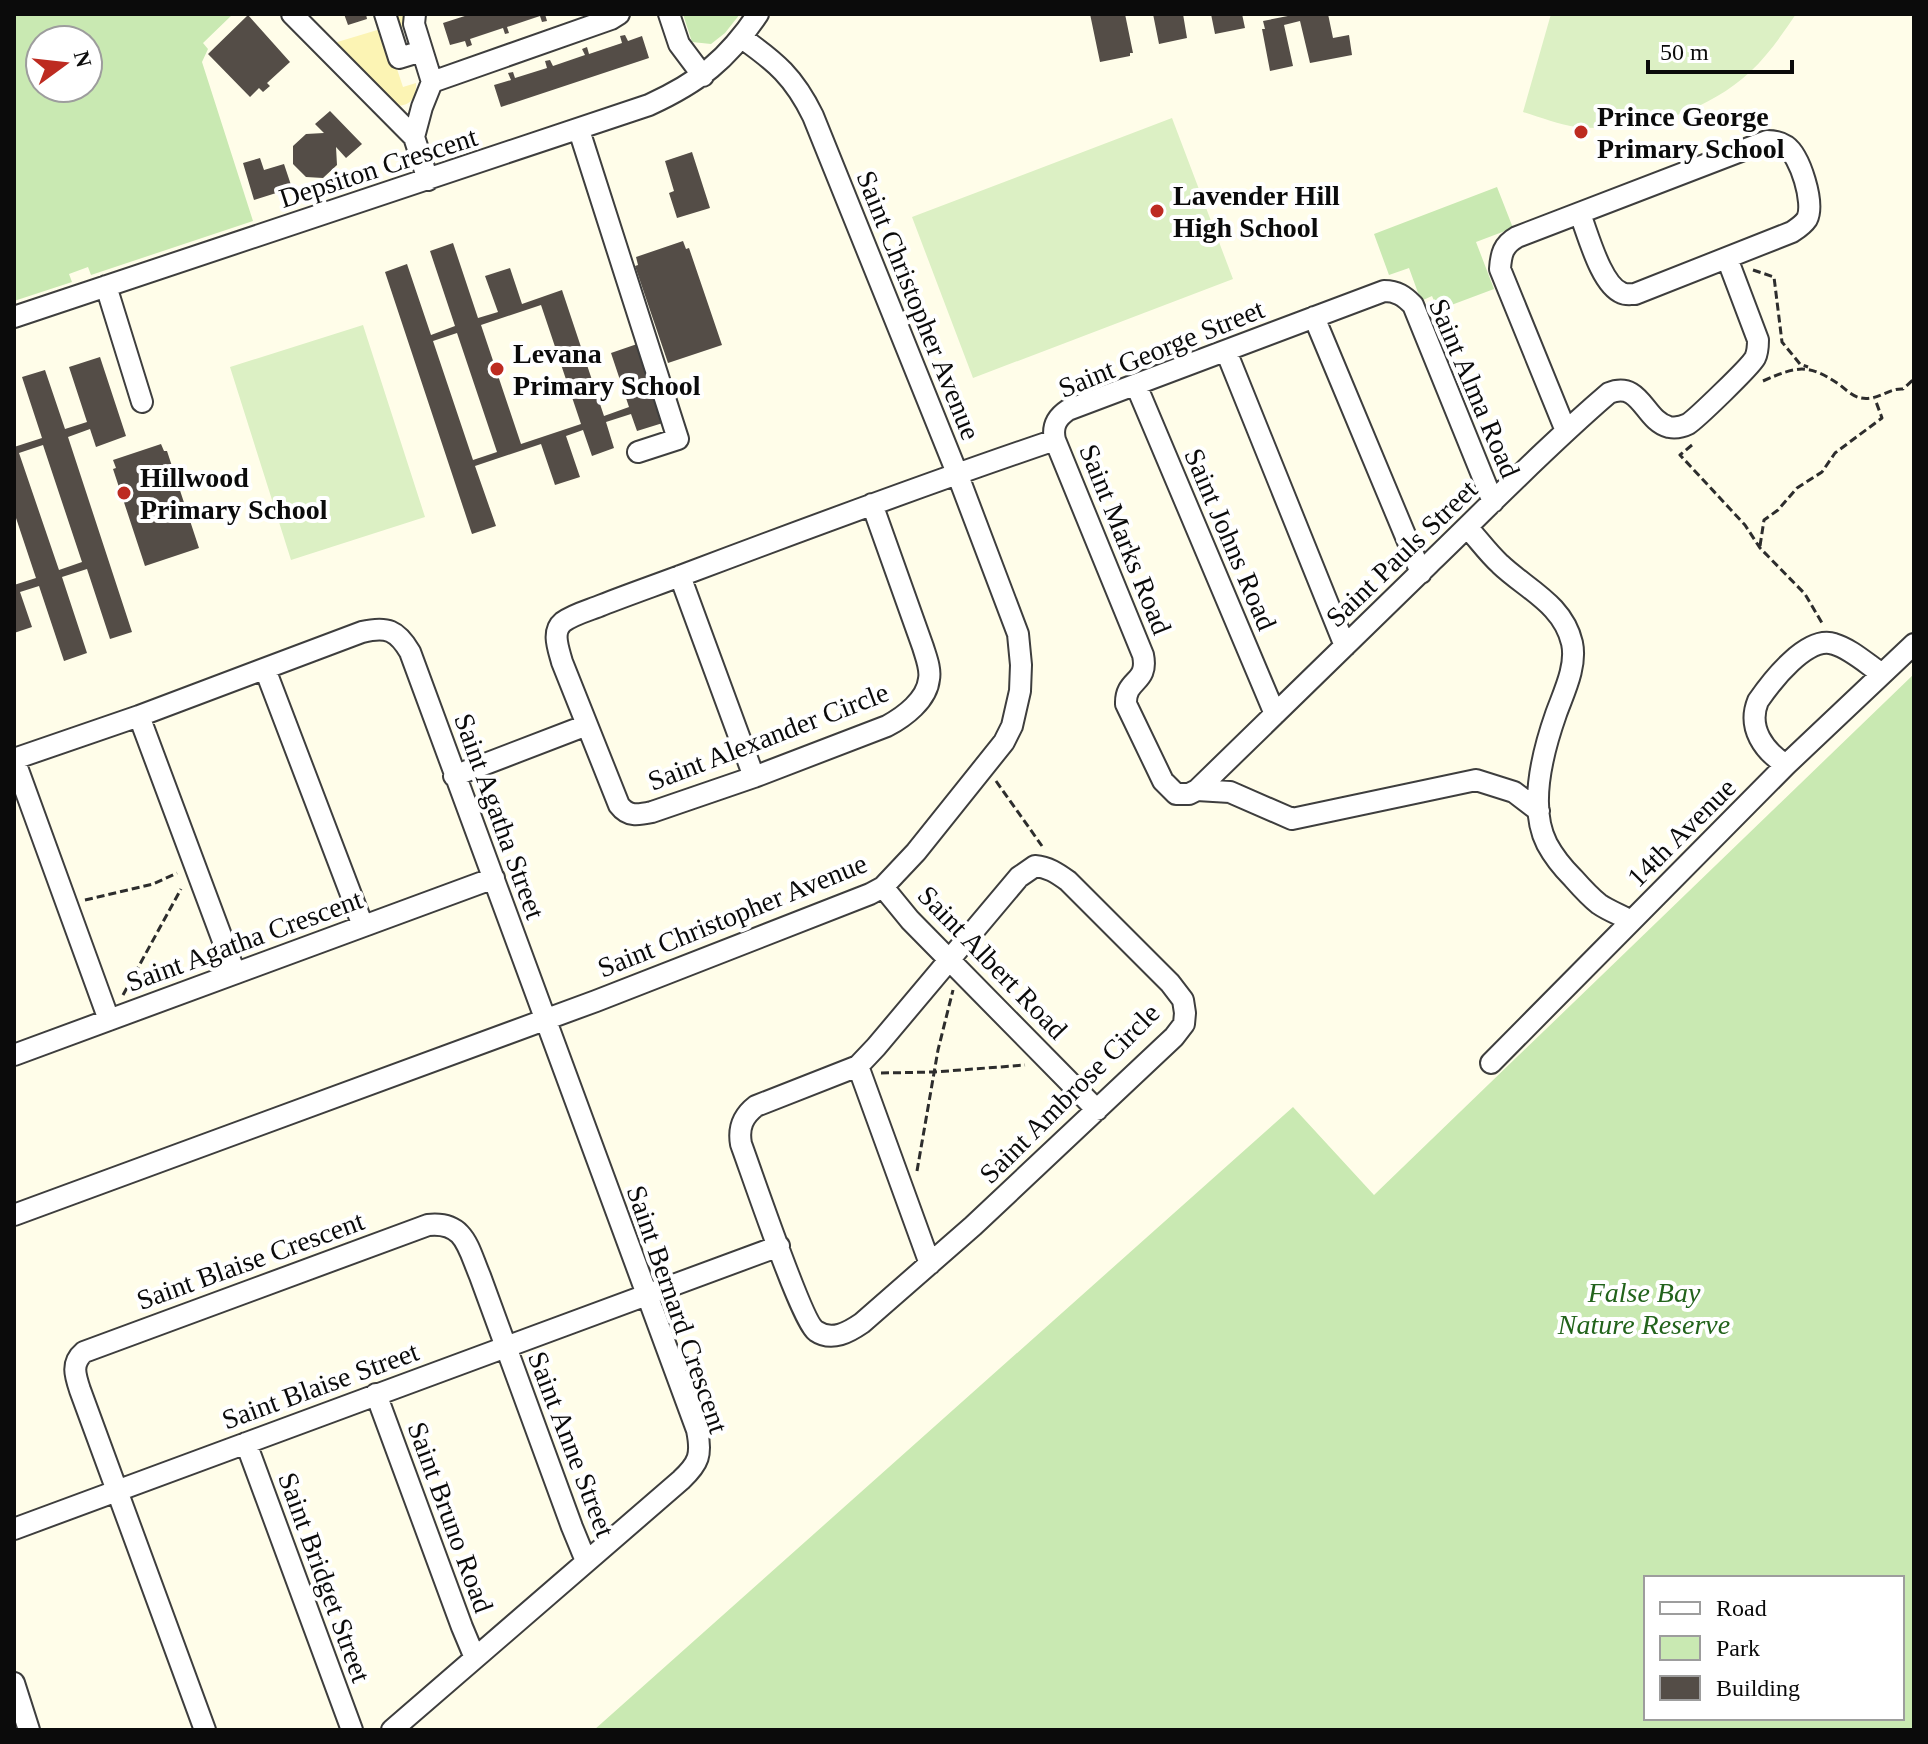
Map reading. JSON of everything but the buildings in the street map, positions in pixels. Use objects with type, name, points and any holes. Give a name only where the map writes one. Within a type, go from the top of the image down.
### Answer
[{"type":"street","points":[[292,14],[414,137],[428,180]]},
{"type":"street","points":[[385,14],[399,58],[422,51]]},
{"type":"street","points":[[414,137],[432,82],[414,24],[415,14]]},
{"type":"street","points":[[432,82],[619,14]]},
{"type":"street","points":[[669,14],[679,44],[703,76]]},
{"type":"street","name":"Depsiton Crescent","points":[[14,317],[649,105],[681,91],[703,76],[742,38],[758,14]]},
{"type":"street","name":"Saint Christopher Avenue","points":[[14,1215],[544,1020],[870,894],[883,887],[916,852],[1004,742],[1012,726],[1020,691],[1021,648],[1013,621],[957,473],[805,99],[786,72],[742,38]]},
{"type":"street","points":[[579,130],[678,439],[638,452]]},
{"type":"street","points":[[1566,431],[1500,269],[1501,253],[1509,242],[1758,143],[1767,141],[1781,143],[1793,154],[1810,204],[1808,217],[1792,232],[1635,294],[1619,292],[1606,279],[1580,214]]},
{"type":"street","name":"Saint Pauls Street","points":[[1275,714],[1609,393],[1625,390],[1633,394],[1660,422],[1668,427],[1679,427],[1688,424],[1752,362],[1758,340],[1727,258]]},
{"type":"street","points":[[106,286],[142,402]]},
{"type":"street","name":"Saint Alma Road","points":[[1314,317],[1384,291],[1394,291],[1413,305],[1493,502]]},
{"type":"street","points":[[1314,317],[1421,573]]},
{"type":"street","name":"Saint George Street","points":[[957,473],[1055,440],[1054,426],[1062,414],[1314,317]]},
{"type":"street","points":[[1226,351],[1345,646]]},
{"type":"street","name":"Saint Johns Road","points":[[1136,385],[1275,714]]},
{"type":"street","name":"Saint Marks Road","points":[[1055,440],[1143,655],[1143,674],[1127,690],[1126,704],[1168,789],[1182,795],[1197,790]]},
{"type":"street","name":"Saint Alexander Circle","points":[[872,504],[923,647],[930,678],[921,698],[901,719],[887,726],[754,777],[652,812],[630,815],[623,811],[562,662],[557,642],[560,626],[577,615],[872,504],[957,473]]},
{"type":"street","points":[[1467,527],[1498,562],[1550,605],[1568,632],[1573,646],[1573,662],[1546,745],[1539,779],[1541,829],[1558,863],[1599,904],[1631,921]]},
{"type":"street","points":[[680,576],[754,777]]},
{"type":"street","name":"Saint Agatha Street","points":[[265,669],[362,632],[377,628],[396,634],[410,652],[544,1020]]},
{"type":"street","points":[[1786,765],[1762,743],[1754,724],[1755,707],[1784,668],[1823,642],[1834,643],[1847,650],[1882,674]]},
{"type":"street","name":"14th Avenue","points":[[1491,1063],[1786,765],[1914,644]]},
{"type":"street","points":[[109,1020],[14,759],[265,669],[363,926]]},
{"type":"street","points":[[1197,790],[1275,714]]},
{"type":"street","points":[[139,716],[235,973]]},
{"type":"street","points":[[454,776],[587,725]]},
{"type":"street","points":[[1197,790],[1230,792],[1292,819],[1476,780],[1514,792],[1539,811]]},
{"type":"street","name":"Saint Ambrose Circle","points":[[1043,866],[1068,881],[1170,983],[1183,1000],[1184,1024],[1097,1110],[930,1264],[852,1330],[842,1335],[823,1334],[809,1324],[779,1246],[741,1144],[739,1132],[743,1120],[756,1106],[860,1070],[884,1039],[956,967],[1026,871],[1043,866]]},
{"type":"street","name":"Saint Agatha Crescent","points":[[14,1055],[494,878]]},
{"type":"street","name":"Saint Albert Road","points":[[883,887],[910,920],[1097,1110]]},
{"type":"street","name":"Saint Bernard Crescent","points":[[392,1730],[691,1470],[700,1452],[697,1430],[544,1020]]},
{"type":"street","points":[[860,1070],[930,1264]]},
{"type":"street","name":"Saint Blaise Crescent","points":[[116,1491],[75,1373],[79,1357],[84,1352],[108,1343],[428,1225],[439,1224],[454,1228],[467,1244],[505,1347]]},
{"type":"street","points":[[646,1294],[779,1246]]},
{"type":"street","name":"Saint Blaise Street","points":[[14,1529],[646,1294]]},
{"type":"street","name":"Saint Anne Street","points":[[505,1347],[586,1561]]},
{"type":"street","name":"Saint Bruno Road","points":[[376,1394],[475,1658]]},
{"type":"street","name":"Saint Bridget Street","points":[[246,1443],[352,1730]]},
{"type":"street","points":[[116,1491],[205,1730]]},
{"type":"street","points":[[14,1683],[29,1730]]},
{"type":"path","points":[[1727,258],[1745,268],[1774,277],[1782,342],[1800,364],[1858,398],[1875,399],[1893,388],[1903,389],[1914,379]]},
{"type":"path","points":[[1759,383],[1787,370],[1811,369]]},
{"type":"path","points":[[1760,548],[1764,520],[1778,510],[1797,488],[1822,472],[1835,453],[1882,418],[1875,399]]},
{"type":"path","points":[[1697,441],[1680,455],[1745,525],[1760,548],[1805,594],[1834,643]]},
{"type":"path","points":[[984,767],[1000,784],[1033,832],[1055,871]]},
{"type":"path","points":[[67,905],[153,884],[195,865]]},
{"type":"path","points":[[109,1020],[195,865]]},
{"type":"path","points":[[906,1195],[914,1187],[956,967]]},
{"type":"path","points":[[860,1070],[935,1072],[1051,1062]]},
{"type":"green space","points":[[14,14],[233,14],[203,43],[208,49],[202,62],[253,221],[91,275],[88,267],[69,274],[72,282],[14,301]]},
{"type":"green space","points":[[683,14],[740,14],[725,33],[711,44],[692,42]]},
{"type":"green space","name":"Prince George Primary School","points":[[1551,14],[1796,14],[1757,65],[1732,87],[1712,99],[1669,118],[1600,128],[1570,126],[1523,112]]},
{"type":"green space","points":[[1172,118],[1233,279],[973,378],[912,217]]},
{"type":"green space","points":[[1497,187],[1513,228],[1476,242],[1494,289],[1438,310],[1432,296],[1421,301],[1409,268],[1389,275],[1374,234]]},
{"type":"green space","points":[[363,325],[425,517],[291,560],[230,367]]},
{"type":"green space","name":"False Bay Nature Reserve","points":[[1914,674],[1914,1730],[594,1730],[1293,1107],[1374,1195]]},
{"type":"sand","points":[[380,14],[406,14],[407,25],[385,33],[403,87],[416,83],[414,97],[404,105],[394,105],[334,43],[384,28]]},
{"type":"place","name":"Prince George Primary School","points":[[1581,132]]},
{"type":"place","name":"Lavender Hill High School","points":[[1157,211]]},
{"type":"place","name":"Levana Primary School","points":[[497,369]]},
{"type":"place","name":"Hillwood Primary School","points":[[124,493]]}]
